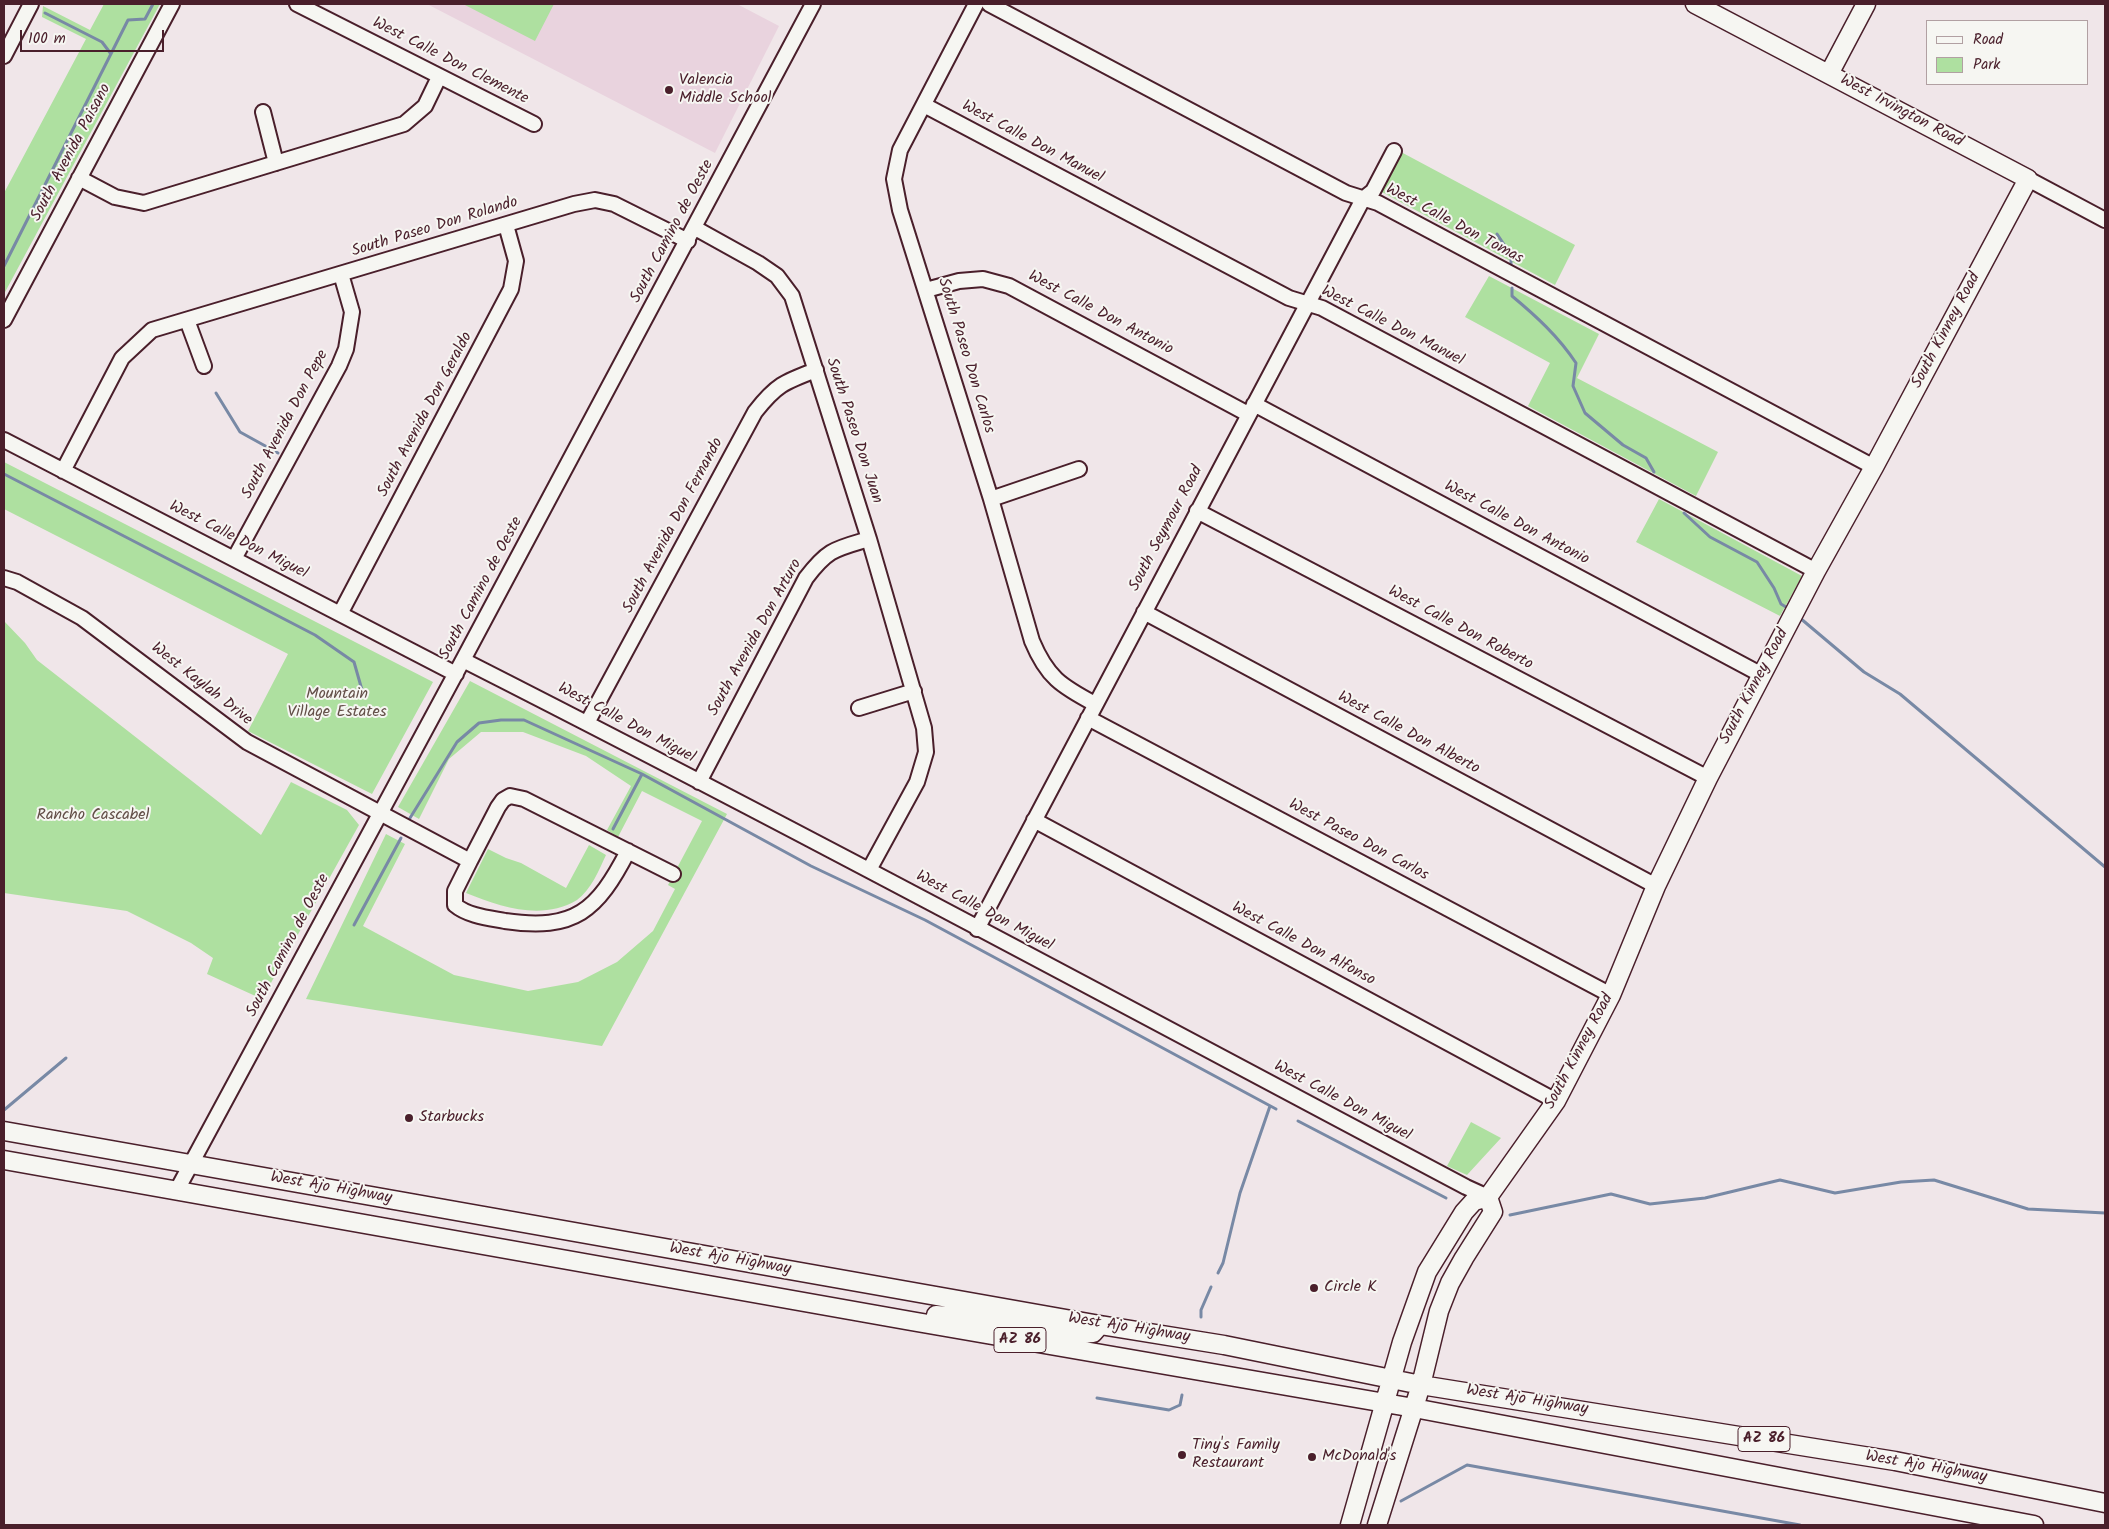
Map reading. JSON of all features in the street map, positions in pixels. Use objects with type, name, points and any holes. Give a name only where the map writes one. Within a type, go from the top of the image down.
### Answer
[{"type":"main road","name":"West Irvington Road","points":[[1695,4],[2028,179]]},
{"type":"main road","points":[[1829,74],[1866,4]]},
{"type":"main road","name":"South Kinney Road","points":[[1350,1525],[1384,1403],[1416,1298],[1427,1272],[1464,1212],[1474,1201],[1488,1197],[1556,1101],[1611,995],[1656,886],[1708,778],[1816,571],[1874,467],[2028,179]]},
{"type":"main road","name":"West Ajo Highway","points":[[4,1132],[1100,1325],[1224,1344],[1420,1384],[1895,1461],[2105,1503]]},
{"type":"main road","name":"West Ajo Highway","points":[[4,1160],[893,1318],[1414,1408],[2034,1525]]},
{"type":"main road","points":[[1377,1525],[1414,1408],[1439,1311],[1450,1283],[1492,1212],[1488,1197]]},
{"type":"main road","points":[[893,1318],[941,1315],[1077,1334],[1093,1333],[1100,1325]]},
{"type":"street","points":[[4,56],[31,4]]},
{"type":"street","name":"South Avenida Paisano","points":[[4,320],[172,4]]},
{"type":"street","name":"West Calle Don Clemente","points":[[298,4],[534,124]]},
{"type":"street","name":"South Camino de Oeste","points":[[177,1190],[464,660],[813,4]]},
{"type":"street","name":"South Paseo Don Carlos","points":[[976,4],[900,150],[894,179],[900,210],[1032,641],[1040,660],[1053,677],[1066,689],[1095,704]]},
{"type":"street","name":"West Calle Don Tomas","points":[[990,4],[1346,193],[1378,203],[1874,467]]},
{"type":"street","points":[[79,178],[115,197],[144,202],[404,124],[425,106],[439,77]]},
{"type":"street","name":"West Calle Don Manuel","points":[[924,105],[1289,298],[1322,308],[1816,571]]},
{"type":"street","points":[[263,112],[276,162]]},
{"type":"street","name":"South Seymour Road","points":[[977,929],[1306,303],[1363,199],[1373,191],[1394,151]]},
{"type":"street","name":"West Irvington Road","points":[[2028,179],[2105,220]]},
{"type":"street","name":"South Paseo Don Rolando","points":[[63,471],[122,358],[152,330],[574,204],[595,200],[614,204],[688,241]]},
{"type":"street","name":"South Avenida Don Geraldo","points":[[340,614],[511,289],[516,261],[506,225]]},
{"type":"street","name":"South Paseo Don Juan","points":[[695,228],[758,262],[777,276],[792,296],[869,539],[914,691],[924,728],[926,752],[917,782],[869,870]]},
{"type":"street","name":"South Avenida Don Pepe","points":[[234,559],[346,349],[352,312],[341,274]]},
{"type":"street","name":"West Calle Don Antonio","points":[[926,290],[959,281],[983,279],[1009,286],[1251,409],[1762,675]]},
{"type":"street","points":[[187,320],[204,366]]},
{"type":"street","name":"South Avenida Don Fernando","points":[[588,723],[755,412],[770,392],[787,381],[816,370]]},
{"type":"street","name":"West Calle Don Miguel","points":[[4,440],[456,674]]},
{"type":"street","points":[[990,499],[1079,469]]},
{"type":"street","name":"West Calle Don Roberto","points":[[1197,510],[1708,778]]},
{"type":"street","name":"South Avenida Don Arturo","points":[[698,782],[806,578],[820,559],[835,549],[869,539]]},
{"type":"street","name":"West Kaylah Drive","points":[[4,578],[16,582],[82,618],[247,742],[470,861]]},
{"type":"street","name":"West Calle Don Alberto","points":[[1144,612],[1656,886]]},
{"type":"street","name":"West Calle Don Miguel","points":[[464,660],[869,870],[977,929],[1488,1197]]},
{"type":"street","points":[[859,708],[914,691]]},
{"type":"street","name":"West Paseo Don Carlos","points":[[1088,718],[1611,995]]},
{"type":"street","points":[[628,851],[604,892],[587,910],[567,920],[545,924],[522,923],[470,914],[452,906],[455,891],[498,807],[503,800],[510,796],[524,799],[628,851],[673,874]]},
{"type":"street","name":"West Calle Don Alfonso","points":[[1034,820],[1556,1101]]},
{"type":"shaded area","name":"Valencia Middle School","points":[[427,4],[737,4],[779,26],[715,153]]},
{"type":"green space","points":[[104,4],[160,4],[4,294],[4,193],[86,39],[42,17],[43,6],[90,30]]},
{"type":"green space","points":[[463,4],[554,4],[535,41]]},
{"type":"green space","points":[[1401,152],[1575,245],[1555,285],[1380,191]]},
{"type":"green space","points":[[1489,276],[1599,334],[1577,378],[1718,452],[1696,496],[1528,406],[1550,363],[1465,317]]},
{"type":"green space","name":"Mountain Village Estates","points":[[4,462],[433,682],[372,794],[248,731],[288,654],[4,509]]},
{"type":"green space","points":[[1659,499],[1802,576],[1780,616],[1636,542]]},
{"type":"green space","name":"Rancho Cascabel","points":[[4,621],[25,643],[37,660],[261,835],[291,782],[347,810],[359,825],[262,999],[207,974],[213,958],[191,943],[127,911],[4,893]]},
{"type":"green space","points":[[470,681],[727,814],[602,1046],[306,999],[386,834],[405,844],[363,926],[454,975],[528,991],[578,982],[617,962],[653,931],[675,889],[668,885],[702,821],[642,791],[618,837],[607,830],[631,786],[586,756],[523,732],[481,732],[449,759],[419,819],[398,807]]},
{"type":"green space","points":[[589,845],[606,855],[594,879],[582,896],[564,906],[550,910],[522,910],[493,903],[466,893],[488,849],[521,863],[566,888]]},
{"type":"green space","points":[[1471,1122],[1501,1138],[1467,1175],[1447,1166]]},
{"type":"waterway","points":[[4,266],[128,20],[145,19],[153,4]]},
{"type":"waterway","points":[[45,13],[102,42],[111,54]]},
{"type":"waterway","points":[[1497,234],[1511,255],[1511,265]]},
{"type":"waterway","points":[[1512,288],[1512,296],[1546,327],[1576,363],[1573,386],[1585,413],[1623,445],[1646,458],[1654,472]]},
{"type":"waterway","points":[[216,393],[240,432],[278,453]]},
{"type":"waterway","points":[[4,474],[315,635],[354,662],[362,690]]},
{"type":"waterway","points":[[1684,513],[1710,537],[1757,562],[1774,588],[1781,604],[1786,607]]},
{"type":"waterway","points":[[1800,618],[1864,672],[1900,694],[2105,867]]},
{"type":"waterway","points":[[410,818],[457,742],[479,723],[501,720],[524,720],[642,774],[811,866],[925,920],[1276,1109]]},
{"type":"waterway","points":[[613,829],[642,774]]},
{"type":"waterway","points":[[354,925],[401,838]]},
{"type":"waterway","points":[[4,1110],[66,1058]]},
{"type":"waterway","points":[[1218,1273],[1223,1263],[1240,1193],[1270,1106]]},
{"type":"waterway","points":[[1298,1121],[1446,1198]]},
{"type":"waterway","points":[[1510,1215],[1611,1194],[1650,1204],[1705,1198],[1780,1180],[1835,1193],[1901,1182],[1934,1180],[2028,1209],[2105,1213]]},
{"type":"waterway","points":[[1201,1317],[1201,1310],[1211,1287]]},
{"type":"waterway","points":[[1097,1398],[1169,1410],[1180,1405],[1182,1395]]},
{"type":"waterway","points":[[1401,1501],[1467,1465],[1800,1525]]},
{"type":"place","name":"Valencia Middle School","points":[[669,90]]},
{"type":"place","name":"Starbucks","points":[[409,1118]]},
{"type":"place","name":"Circle K","points":[[1314,1288]]},
{"type":"place","name":"Tiny's Family Restaurant","points":[[1182,1455]]},
{"type":"place","name":"McDonald's","points":[[1312,1457]]}]
